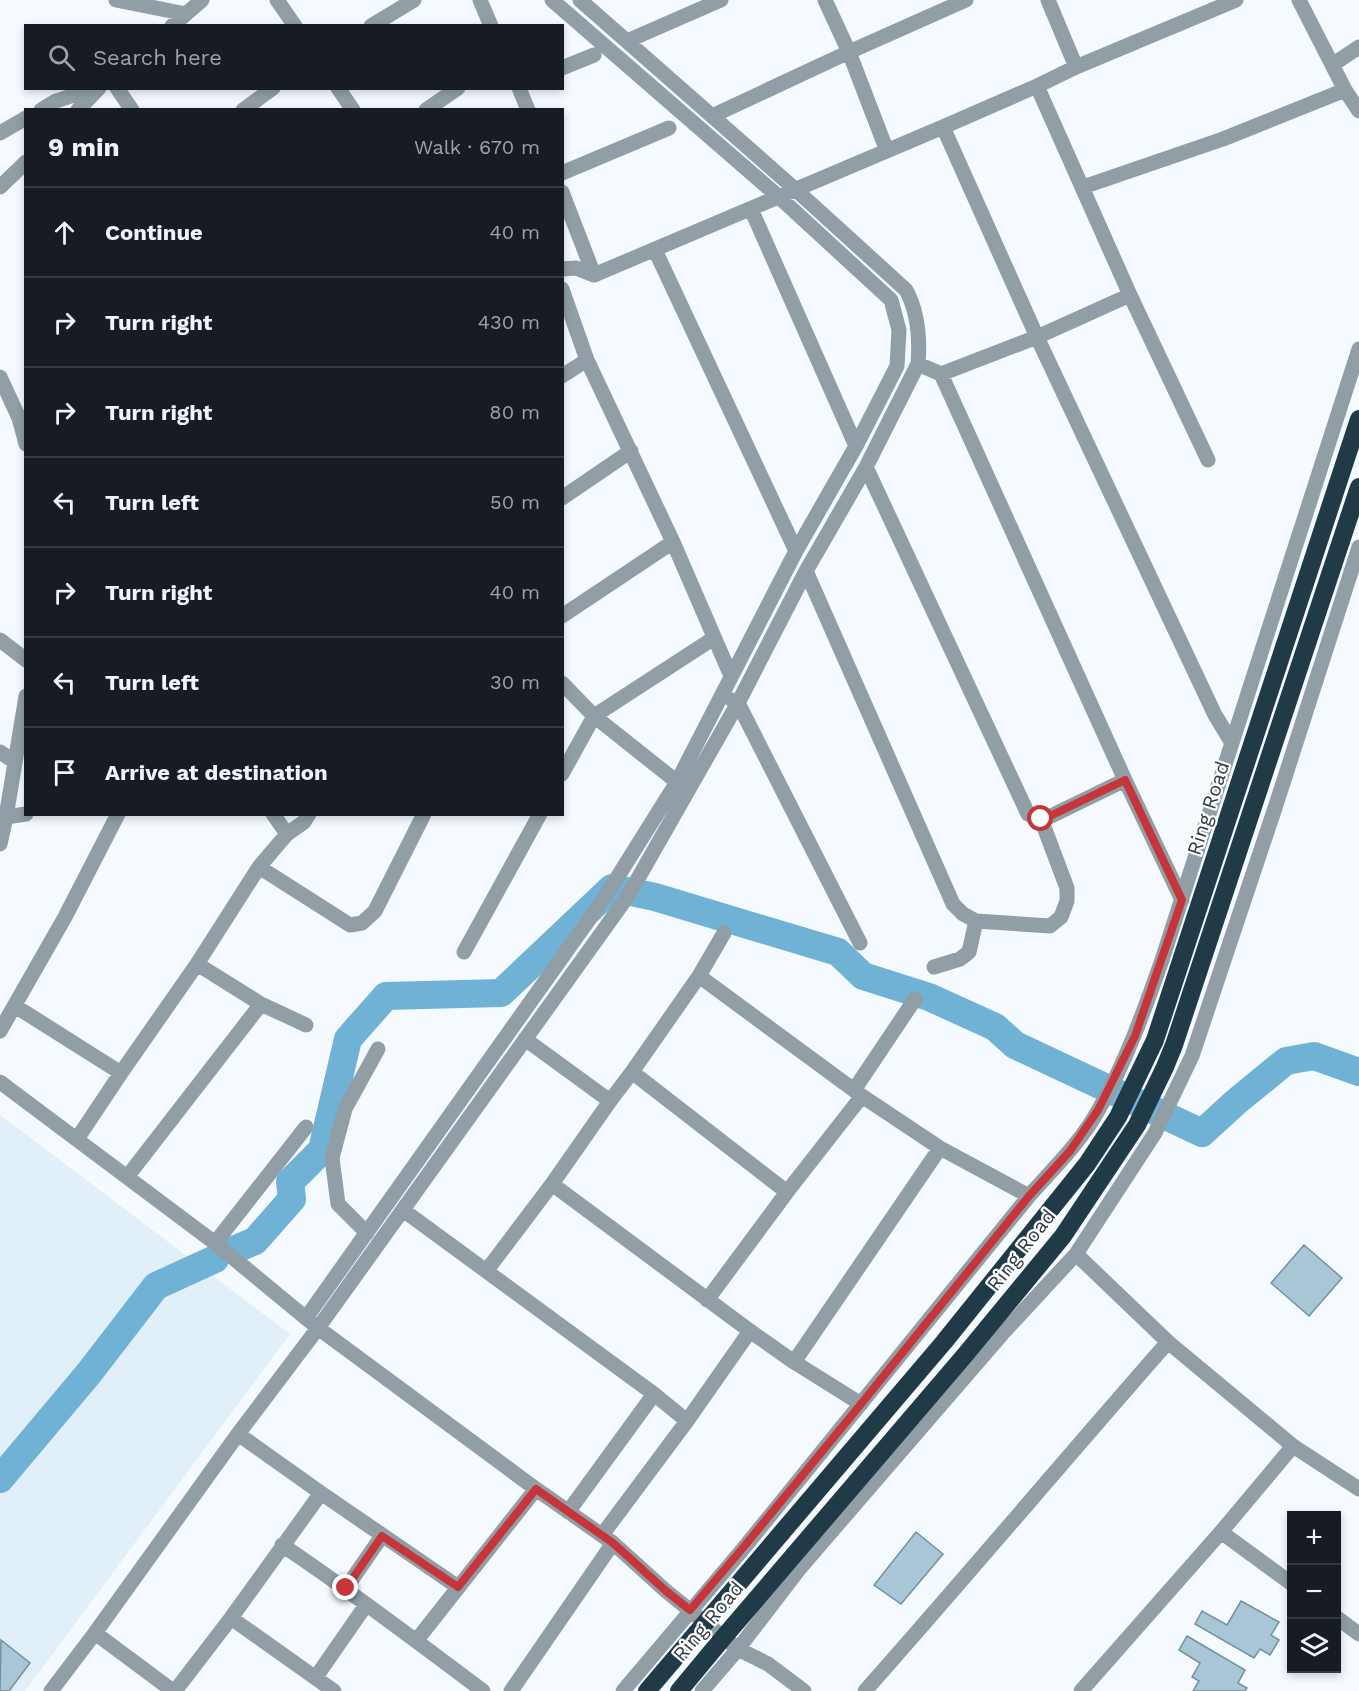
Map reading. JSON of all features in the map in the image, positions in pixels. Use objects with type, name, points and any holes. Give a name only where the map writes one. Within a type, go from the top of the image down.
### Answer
[{"type":"highway","name":"Ring Road","points":[[647,1691],[944,1342],[1087,1164],[1118,1117],[1155,1040],[1359,419]]},
{"type":"highway","name":"Ring Road","points":[[679,1691],[965,1355],[1063,1236],[1137,1125],[1165,1067],[1359,487]]},
{"type":"street","points":[[116,0],[186,14]]},
{"type":"street","points":[[174,24],[202,0]]},
{"type":"street","points":[[277,0],[294,24]]},
{"type":"street","points":[[374,24],[414,0]]},
{"type":"street","points":[[480,0],[489,24]]},
{"type":"street","points":[[51,1691],[238,1434],[312,1323],[367,1233],[605,897],[677,782],[796,551],[856,446],[897,366],[899,330],[891,300],[779,197],[552,0]]},
{"type":"street","points":[[312,1323],[403,1210],[628,896],[738,703],[806,571],[866,467],[918,364],[920,348],[918,329],[906,290],[580,0]]},
{"type":"street","points":[[627,41],[721,0]]},
{"type":"street","points":[[825,0],[849,51],[888,151]]},
{"type":"street","points":[[712,116],[849,51],[966,0]]},
{"type":"street","points":[[1048,0],[1076,66]]},
{"type":"street","points":[[564,269],[576,268],[594,275],[888,151],[1037,86],[1076,66],[1236,0]]},
{"type":"street","points":[[1299,0],[1345,90],[1359,111]]},
{"type":"street","points":[[1332,65],[1359,47]]},
{"type":"street","points":[[564,67],[594,55]]},
{"type":"street","points":[[1037,86],[1130,295],[1208,460]]},
{"type":"street","points":[[44,108],[56,101],[91,90]]},
{"type":"street","points":[[80,108],[95,90]]},
{"type":"street","points":[[118,90],[131,108]]},
{"type":"street","points":[[246,108],[270,90]]},
{"type":"street","points":[[339,90],[352,108]]},
{"type":"street","points":[[429,108],[455,90]]},
{"type":"street","points":[[520,90],[527,108]]},
{"type":"street","points":[[1083,187],[1223,138],[1345,90]]},
{"type":"street","points":[[0,133],[24,119]]},
{"type":"street","points":[[943,127],[1037,337],[1215,715],[1232,743]]},
{"type":"street","points":[[564,172],[669,128]]},
{"type":"street","points":[[0,187],[24,164]]},
{"type":"street","points":[[564,197],[594,275]]},
{"type":"street","points":[[752,209],[856,446]]},
{"type":"street","points":[[655,250],[796,551]]},
{"type":"street","points":[[564,295],[587,360],[673,542],[731,676]]},
{"type":"street","points":[[941,374],[1037,337],[1130,295]]},
{"type":"street","points":[[623,1691],[750,1540],[1029,1196],[1070,1151],[1098,1110],[1135,1036],[1162,960],[1359,349]]},
{"type":"street","points":[[564,375],[587,360]]},
{"type":"street","points":[[918,364],[941,374],[1125,780],[1182,900]]},
{"type":"street","points":[[0,377],[22,417]]},
{"type":"street","points":[[564,497],[630,451]]},
{"type":"street","points":[[866,467],[1028,814],[1041,819],[1048,817],[1125,780]]},
{"type":"street","points":[[564,615],[673,542]]},
{"type":"street","points":[[702,1691],[738,1649],[800,1568],[1002,1334],[1076,1254],[1155,1133],[1192,1056],[1359,547]]},
{"type":"street","points":[[806,571],[953,904],[963,914],[976,921],[1050,926],[1061,917],[1067,902],[1067,888],[1041,819]]},
{"type":"street","points":[[564,770],[594,716],[714,638]]},
{"type":"street","points":[[0,640],[24,658]]},
{"type":"street","points":[[564,685],[594,716],[677,782]]},
{"type":"street","points":[[722,694],[738,703],[860,943]]},
{"type":"street","points":[[0,844],[24,708]]},
{"type":"street","points":[[0,752],[15,762]]},
{"type":"street","points":[[6,817],[24,814]]},
{"type":"street","points":[[0,1031],[65,916],[117,816]]},
{"type":"street","points":[[274,816],[287,834]]},
{"type":"street","points":[[77,1139],[197,964],[259,867],[287,834],[304,822],[308,816]]},
{"type":"street","points":[[259,867],[350,925],[362,923],[375,910],[423,816]]},
{"type":"street","points":[[464,952],[539,816]]},
{"type":"street","points":[[934,967],[960,959],[969,952],[976,921]]},
{"type":"street","points":[[487,1270],[632,1072],[699,976],[724,933]]},
{"type":"street","points":[[197,964],[261,1004],[306,1025]]},
{"type":"street","points":[[699,976],[858,1093],[940,1148],[1029,1196]]},
{"type":"street","points":[[707,1300],[858,1093],[915,999]]},
{"type":"street","points":[[127,1177],[261,1004]]},
{"type":"street","points":[[15,1006],[121,1073]]},
{"type":"street","points":[[525,1039],[610,1101]]},
{"type":"street","points":[[367,1233],[338,1204],[332,1158],[345,1109],[378,1049]]},
{"type":"street","points":[[632,1072],[787,1192]]},
{"type":"street","points":[[0,1082],[215,1243],[312,1323],[607,1539],[723,1638],[738,1649],[768,1664],[804,1691]]},
{"type":"street","points":[[215,1243],[306,1127]]},
{"type":"street","points":[[794,1362],[940,1148]]},
{"type":"street","points":[[552,1184],[750,1331],[861,1404]]},
{"type":"street","points":[[403,1210],[654,1394],[687,1421]]},
{"type":"street","points":[[1076,1254],[1168,1342],[1293,1446],[1359,1489]]},
{"type":"street","points":[[511,1691],[607,1539],[750,1331]]},
{"type":"street","points":[[865,1691],[1168,1342]]},
{"type":"street","points":[[568,1512],[654,1394]]},
{"type":"street","points":[[238,1434],[458,1587]]},
{"type":"street","points":[[1081,1691],[1221,1532],[1293,1446]]},
{"type":"street","points":[[416,1641],[536,1489]]},
{"type":"street","points":[[95,1633],[174,1691],[231,1618],[321,1493]]},
{"type":"street","points":[[1221,1532],[1287,1580]]},
{"type":"street","points":[[346,1588],[382,1536]]},
{"type":"street","points":[[282,1545],[346,1588],[483,1691]]},
{"type":"street","points":[[316,1677],[366,1605]]},
{"type":"street","points":[[231,1618],[334,1691]]},
{"type":"street","points":[[1340,1619],[1357,1628]]},
{"type":"shaded area","points":[[0,1115],[290,1334],[25,1691],[0,1691]]},
{"type":"building","points":[[1304,1245],[1342,1278],[1309,1316],[1271,1283]]},
{"type":"building","points":[[916,1532],[943,1554],[901,1604],[874,1585]]},
{"type":"building","points":[[1241,1601],[1279,1622],[1271,1635],[1279,1640],[1270,1655],[1260,1649],[1254,1658],[1195,1624],[1202,1611],[1227,1625]]},
{"type":"building","points":[[1187,1636],[1245,1670],[1238,1683],[1247,1688],[1245,1691],[1193,1691],[1199,1681],[1192,1677],[1200,1663],[1179,1650]]},
{"type":"building","points":[[1,1640],[30,1663],[9,1691],[0,1691]]},
{"type":"waterway","points":[[236,1249],[255,1241],[292,1199],[290,1182],[322,1150],[348,1039],[386,996],[501,993],[612,888],[655,897],[838,952],[863,976],[929,997],[995,1027],[1015,1045],[1202,1133],[1286,1061],[1314,1056],[1359,1072]]},
{"type":"waterway","points":[[0,1479],[89,1373],[156,1286],[215,1259]]},
{"type":"route","points":[[346,1588],[382,1536],[458,1587],[536,1489],[613,1543],[690,1610],[1029,1196],[1070,1151],[1098,1110],[1135,1036],[1182,900],[1125,780],[1041,819]]}]
